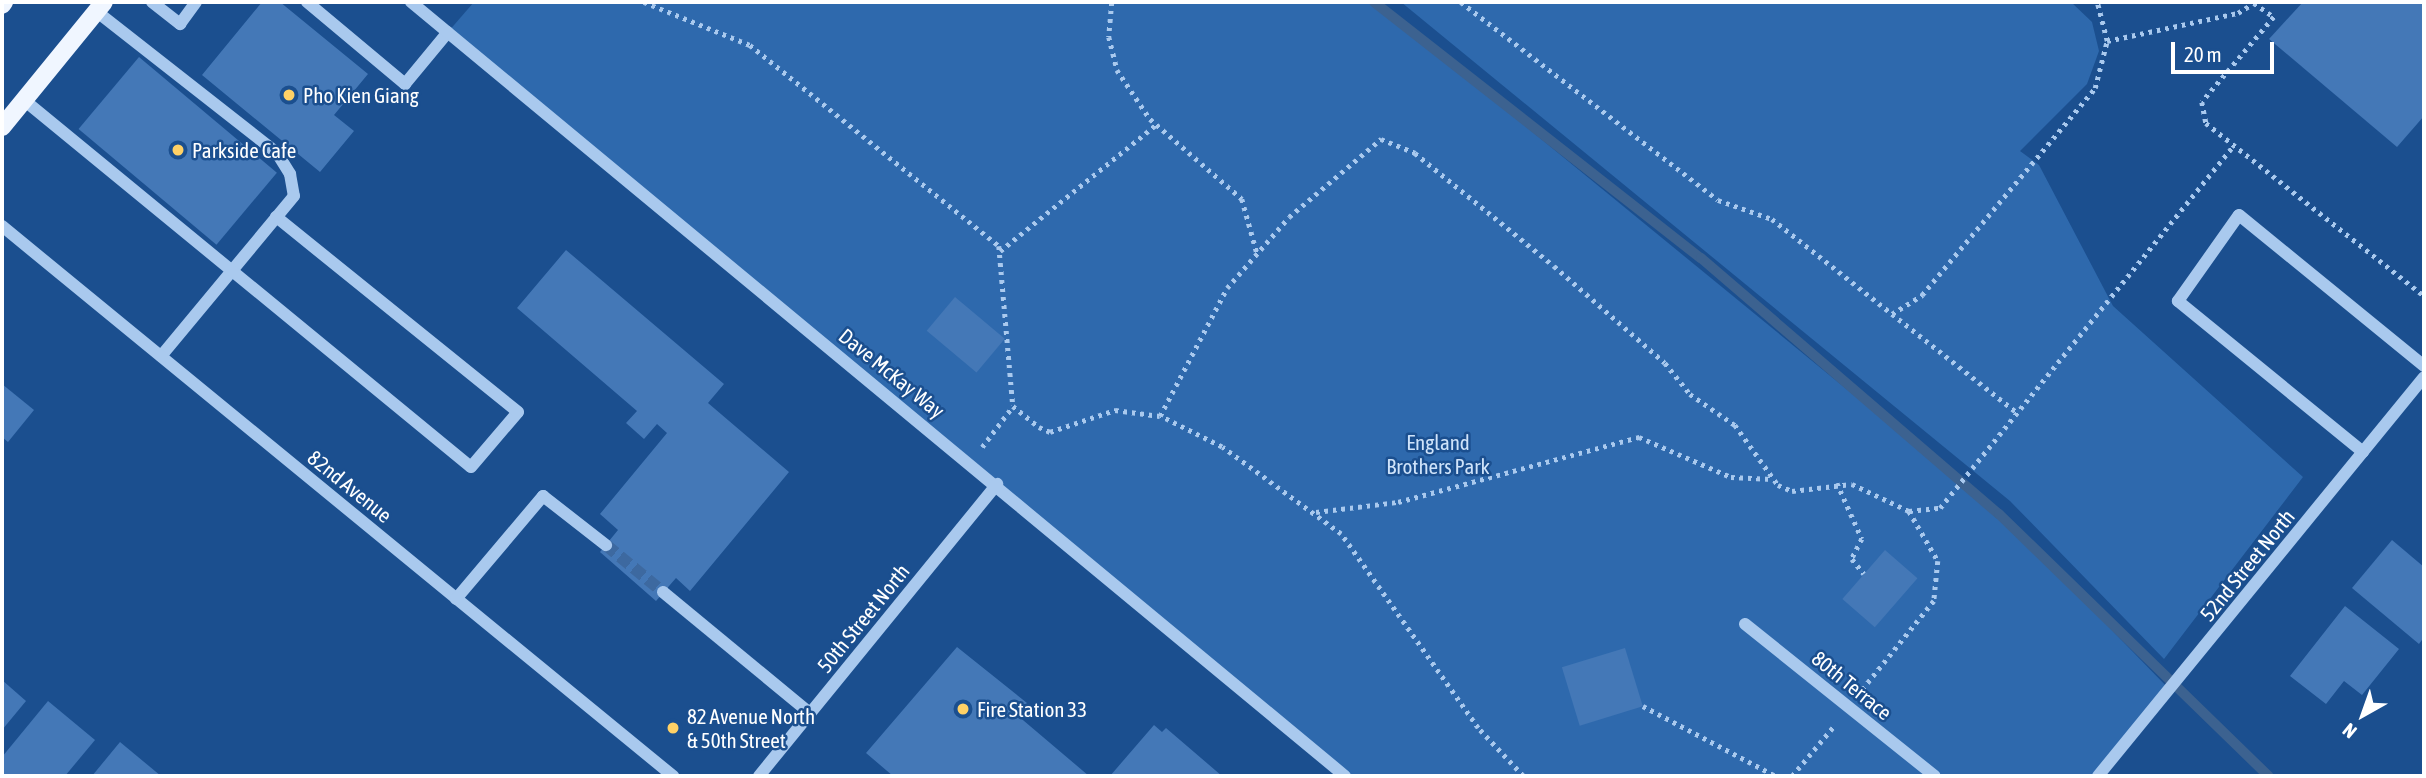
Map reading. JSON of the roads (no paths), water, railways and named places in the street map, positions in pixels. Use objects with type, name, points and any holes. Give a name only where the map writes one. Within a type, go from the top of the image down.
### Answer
[{"type":"main road","points":[[2,127],[100,7]]},
{"type":"street","points":[[152,2],[180,24],[196,2]]},
{"type":"street","points":[[307,2],[405,84],[448,32]]},
{"type":"street","name":"Dave McKay Way","points":[[411,2],[997,484],[1345,776]]},
{"type":"street","points":[[100,7],[277,153],[294,196],[161,356]]},
{"type":"street","points":[[24,100],[91,161],[234,270],[471,467],[518,412],[276,217]]},
{"type":"street","points":[[2363,452],[2178,301],[2239,215],[2424,366]]},
{"type":"street","name":"82nd Avenue","points":[[2,226],[456,599],[664,774]]},
{"type":"street","name":"52nd Street North","points":[[2098,776],[2212,640],[2424,377]]},
{"type":"street","name":"50th Street North","points":[[759,776],[997,484]]},
{"type":"street","points":[[456,599],[543,496],[606,545]]},
{"type":"street","points":[[663,592],[810,713]]},
{"type":"street","name":"80th Terrace","points":[[1745,624],[1935,776]]},
{"type":"street","points":[[1323,776],[1332,765]]},
{"type":"waterway","points":[[1374,2],[1701,258],[1999,514],[2268,776]]},
{"type":"tunnel","points":[[606,545],[663,592]]},
{"type":"place","name":"Pho Kien Giang","points":[[289,95]]},
{"type":"place","name":"Parkside Cafe","points":[[178,150]]},
{"type":"place","name":"Fire Station 33","points":[[963,709]]},
{"type":"place","name":"82 Avenue North & 50th Street","points":[[673,728]]},
{"type":"park label","name":"England Brothers Park","points":[[1438,454]]}]
